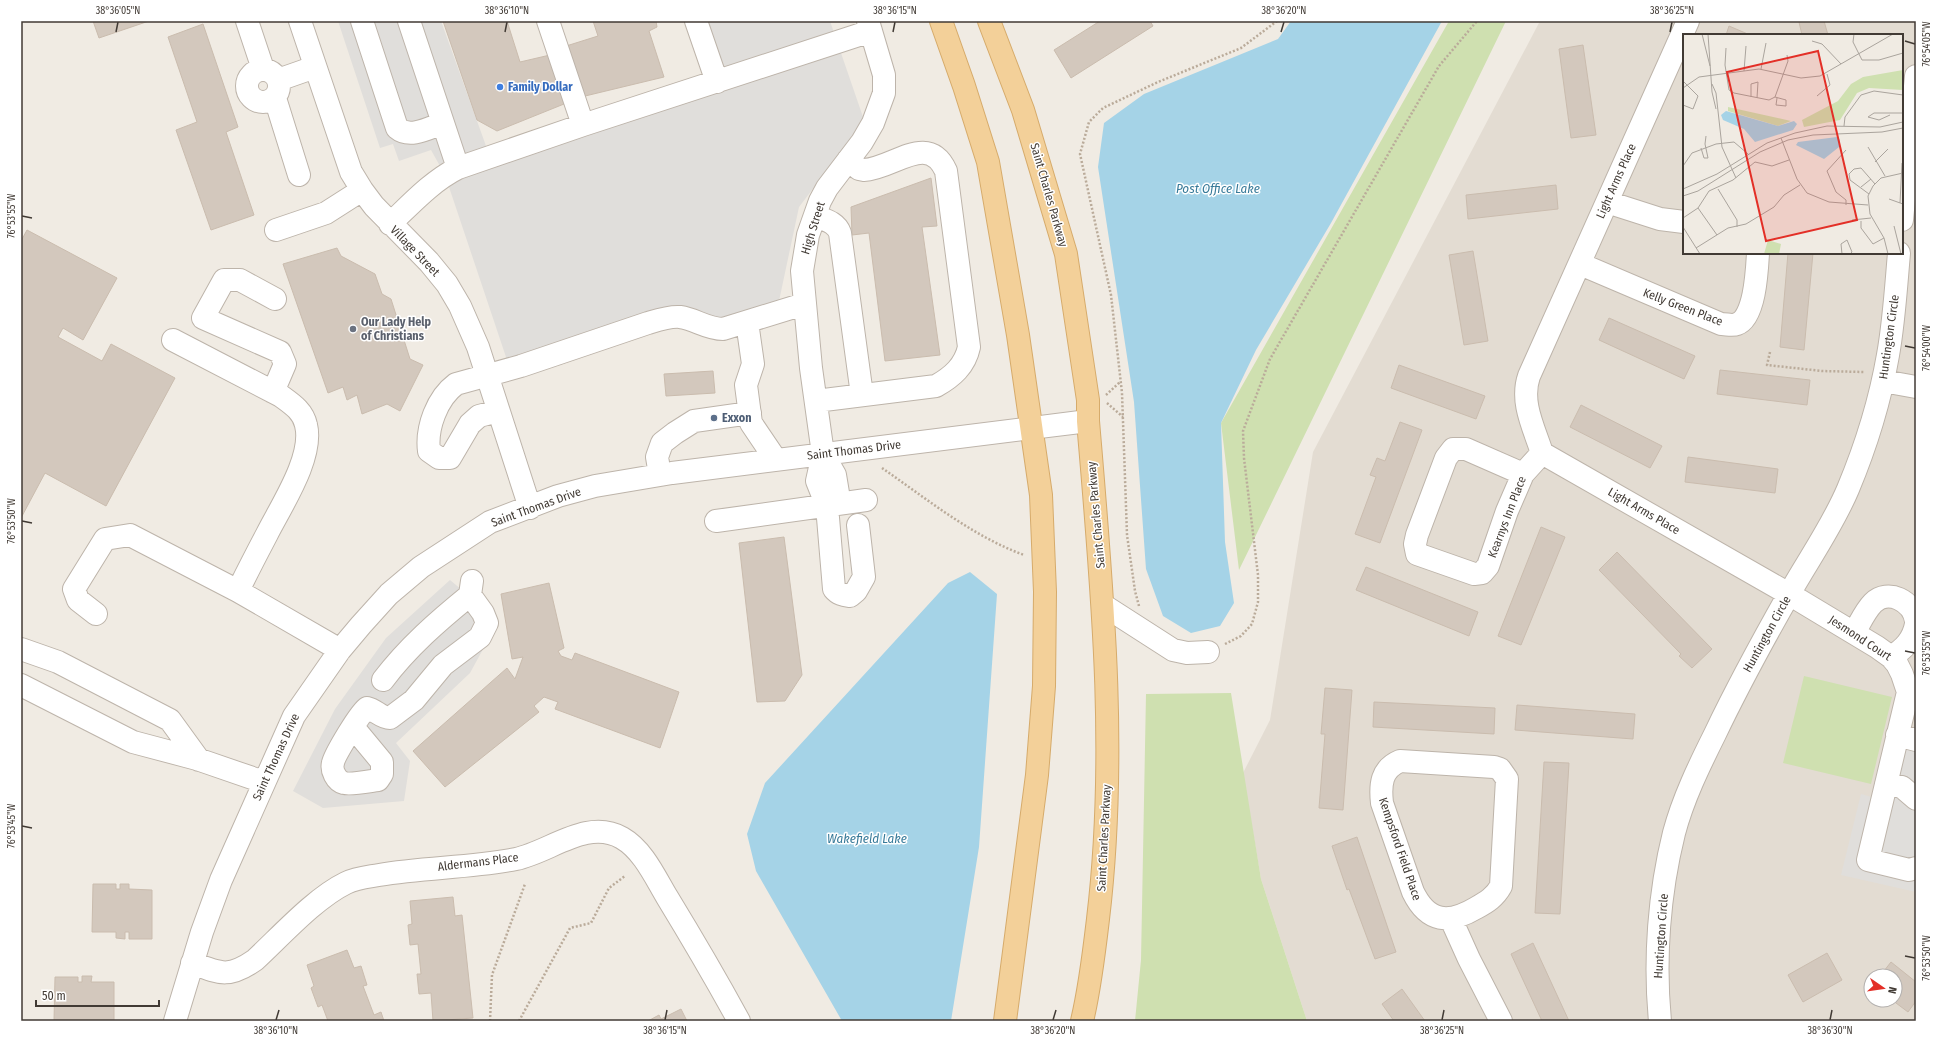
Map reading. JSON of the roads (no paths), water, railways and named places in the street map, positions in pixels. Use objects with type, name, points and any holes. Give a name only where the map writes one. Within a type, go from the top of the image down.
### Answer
[{"type":"main road","points":[[941,21],[964,86],[988,162],[1018,335],[1041,495],[1044,566],[1044,686],[1037,775],[1005,1021]]},
{"type":"main road","name":"Saint Charles Parkway","points":[[990,21],[1024,110],[1066,254],[1082,351],[1088,400],[1088,421],[1103,605],[1108,714],[1106,827],[1102,882],[1082,1021]]},
{"type":"street","points":[[247,21],[272,82],[299,175]]},
{"type":"street","name":"Village Street","points":[[300,21],[351,172],[362,190],[390,224],[429,262],[447,284],[460,306],[478,347],[530,508]]},
{"type":"street","points":[[362,21],[397,128],[402,133],[409,134],[443,123]]},
{"type":"street","points":[[409,21],[458,168]]},
{"type":"street","points":[[548,21],[583,125]]},
{"type":"street","points":[[696,21],[716,82]]},
{"type":"street","name":"Light Arms Place","points":[[1688,21],[1529,376],[1525,393],[1527,406],[1542,453],[1789,594]]},
{"type":"street","points":[[390,224],[429,187],[445,175],[458,168],[583,125],[716,82],[870,26]]},
{"type":"street","name":"High Street","points":[[858,525],[864,576],[856,591],[850,596],[843,595],[834,589],[827,506],[817,482],[823,454],[804,304],[802,270],[804,253],[814,216],[826,188],[862,142],[873,123],[884,92],[884,75],[870,26]]},
{"type":"street","points":[[272,82],[315,67]]},
{"type":"street","points":[[1903,216],[1911,186],[1916,76]]},
{"type":"street","points":[[816,401],[936,386],[950,378],[960,368],[967,358],[969,347],[946,171],[942,162],[936,156],[923,151],[864,170],[859,169],[848,160]]},
{"type":"street","points":[[276,230],[326,214],[362,190]]},
{"type":"street","points":[[1607,202],[1660,219],[1683,222]]},
{"type":"street","points":[[814,216],[834,224],[838,227],[840,233],[862,395]]},
{"type":"street","name":"Kelly Green Place","points":[[1580,264],[1707,318],[1732,325],[1738,324],[1748,315],[1753,294],[1758,254]]},
{"type":"street","name":"Huntington Circle","points":[[1660,1021],[1658,974],[1660,936],[1665,878],[1674,832],[1690,786],[1730,703],[1789,594],[1848,490],[1866,437],[1873,377],[1888,353],[1899,254]]},
{"type":"street","points":[[238,591],[291,487],[304,452],[306,426],[302,415],[294,405],[273,392],[180,344],[203,318],[224,280],[240,280],[275,299]]},
{"type":"street","points":[[498,411],[479,416],[470,424],[450,458],[439,458],[428,451],[427,437],[441,400],[448,390],[456,384],[520,366],[670,317],[680,317],[715,329],[723,329],[804,304]]},
{"type":"street","points":[[203,318],[280,352],[285,364],[273,392]]},
{"type":"street","points":[[747,322],[753,364],[746,385],[751,422],[776,460]]},
{"type":"street","points":[[1873,377],[1916,387]]},
{"type":"street","points":[[660,475],[657,457],[662,443],[675,433],[694,421],[750,414]]},
{"type":"street","name":"Saint Thomas Drive","points":[[175,1021],[202,932],[221,880],[294,716],[340,650],[389,594],[421,567],[490,522],[530,508],[558,496],[595,486],[660,475],[1088,421]]},
{"type":"street","name":"Kearnys Inn Place","points":[[1523,474],[1466,449],[1453,449],[1446,458],[1417,535],[1415,544],[1417,554],[1424,558],[1474,574],[1482,573],[1488,566],[1507,511],[1523,474],[1542,453]]},
{"type":"street","points":[[716,521],[866,500]]},
{"type":"street","points":[[96,614],[78,600],[74,588],[105,539],[130,535],[238,591],[340,650]]},
{"type":"street","points":[[353,727],[363,710],[367,708],[386,718],[390,718],[414,700],[443,665],[480,637],[487,623],[484,613],[471,588],[417,640],[399,659],[383,680]]},
{"type":"street","name":"Jesmond Court","points":[[1789,594],[1891,657],[1912,692]]},
{"type":"street","points":[[1854,633],[1868,609],[1880,598],[1894,597],[1902,600],[1908,604],[1915,615],[1916,622],[1912,638],[1904,649],[1891,657]]},
{"type":"street","points":[[1103,605],[1173,650],[1198,653]]},
{"type":"street","points":[[21,649],[58,662],[170,720],[200,760]]},
{"type":"street","points":[[21,685],[133,742],[200,760],[264,782]]},
{"type":"street","points":[[1912,692],[1907,738],[1886,784],[1868,860],[1909,870],[1916,868]]},
{"type":"street","name":"Kempsford Field Place","points":[[1400,762],[1494,767],[1500,769],[1507,780],[1501,886],[1492,899],[1469,912],[1451,919],[1436,917],[1419,904],[1413,892],[1382,803],[1380,789],[1381,781],[1388,769],[1400,762]]},
{"type":"street","points":[[1886,784],[1902,787],[1916,799]]},
{"type":"street","name":"Aldermans Place","points":[[192,964],[218,973],[226,974],[245,967],[332,890],[347,883],[395,872],[498,862],[534,854],[576,835],[599,832],[616,835],[623,838],[641,855],[686,927],[740,1021]]},
{"type":"street","points":[[1451,919],[1469,960],[1501,1021]]},
{"type":"water","name":"Post Office Lake","points":[[1291,21],[1442,21],[1331,223],[1256,350],[1221,423],[1225,542],[1234,603],[1220,626],[1191,633],[1163,616],[1146,569],[1134,402],[1098,167],[1104,123],[1144,94],[1278,39]]},
{"type":"water","name":"Wakefield Lake","points":[[970,572],[997,594],[979,847],[951,1021],[842,1021],[756,871],[747,834],[765,783],[948,583]]},
{"type":"place","name":"Family Dollar","points":[[500,87]]},
{"type":"place","name":"Our Lady Help of Christians","points":[[353,329]]},
{"type":"place","name":"Exxon","points":[[714,418]]}]
